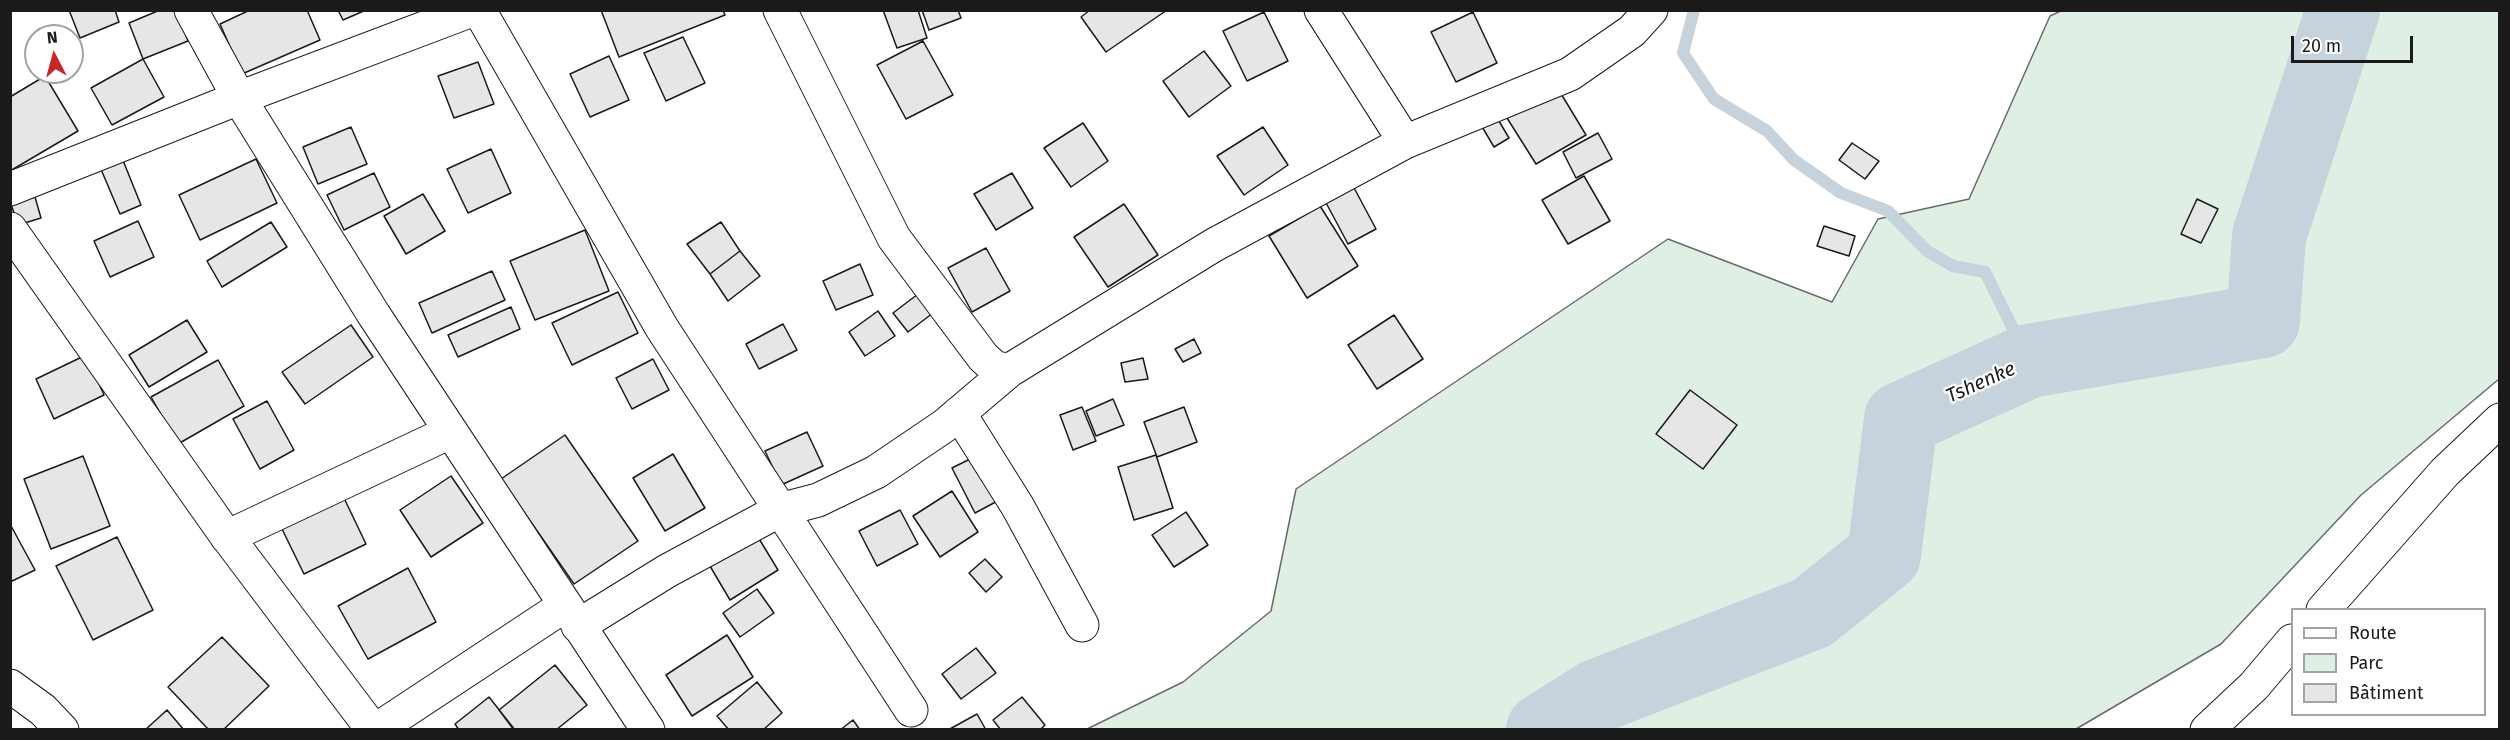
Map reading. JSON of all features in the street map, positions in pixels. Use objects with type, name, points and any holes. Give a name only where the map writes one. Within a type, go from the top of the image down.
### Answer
[{"type":"street","points":[[190,10],[239,98],[374,315],[571,616],[648,729]]},
{"type":"street","points":[[10,189],[239,98],[472,10]]},
{"type":"street","points":[[479,10],[662,328],[911,710]]},
{"type":"street","points":[[780,10],[894,238],[983,357],[995,368],[1010,370]]},
{"type":"street","points":[[1321,10],[1405,142]]},
{"type":"street","points":[[10,229],[227,537],[374,729],[571,616],[667,571],[780,510],[818,500],[876,472],[959,413],[1010,370],[1215,245],[1405,142],[1570,74],[1632,31],[1651,10]]},
{"type":"street","points":[[959,413],[1018,507],[1082,625]]},
{"type":"street","points":[[2324,608],[2445,472],[2499,420]]},
{"type":"street","points":[[227,537],[450,432]]},
{"type":"street","points":[[2207,729],[2254,686],[2291,642]]},
{"type":"street","points":[[10,686],[43,710],[62,729]]},
{"type":"green space","points":[[2063,10],[2499,11],[2499,379],[2361,495],[2221,644],[2076,729],[1085,730],[1183,682],[1271,611],[1296,489],[1668,239],[1832,302],[1878,219],[1969,199],[2050,16]]},
{"type":"building","points":[[69,10],[115,10],[119,22],[84,36],[84,24],[74,24]]},
{"type":"building","points":[[160,10],[176,10],[188,41],[143,59],[129,23]]},
{"type":"building","points":[[250,10],[307,10],[320,40],[242,74],[220,24]]},
{"type":"building","points":[[338,10],[366,10],[343,20]]},
{"type":"building","points":[[601,10],[723,10],[725,15],[619,57]]},
{"type":"building","points":[[883,10],[918,10],[927,38],[897,48]]},
{"type":"building","points":[[922,10],[958,10],[961,18],[929,30]]},
{"type":"building","points":[[1090,10],[1167,10],[1106,52],[1081,17]]},
{"type":"building","points":[[1264,12],[1288,61],[1247,81],[1223,31]]},
{"type":"building","points":[[1473,12],[1497,63],[1456,82],[1431,32]]},
{"type":"building","points":[[683,37],[705,83],[666,101],[644,53]]},
{"type":"building","points":[[923,41],[953,95],[906,119],[877,65]]},
{"type":"building","points":[[1204,51],[1231,86],[1189,117],[1163,81]]},
{"type":"building","points":[[609,56],[629,100],[590,117],[570,74]]},
{"type":"building","points":[[143,59],[164,97],[112,125],[91,88]]},
{"type":"building","points":[[478,62],[494,104],[454,118],[438,76]]},
{"type":"building","points":[[32,84],[50,84],[78,131],[10,171],[10,97]]},
{"type":"building","points":[[1557,87],[1586,135],[1536,164],[1507,118]]},
{"type":"building","points":[[1496,116],[1509,138],[1494,147],[1481,125]]},
{"type":"building","points":[[1083,123],[1108,161],[1071,187],[1044,148]]},
{"type":"building","points":[[351,127],[367,164],[318,184],[303,147]]},
{"type":"building","points":[[1263,127],[1288,165],[1244,195],[1217,156]]},
{"type":"building","points":[[1598,133],[1612,159],[1576,178],[1563,152]]},
{"type":"building","points":[[1852,143],[1879,161],[1865,179],[1839,160]]},
{"type":"building","points":[[491,149],[511,193],[468,213],[447,169]]},
{"type":"building","points":[[122,158],[141,205],[120,214],[100,167]]},
{"type":"building","points":[[256,159],[277,203],[200,240],[179,195]]},
{"type":"building","points":[[374,173],[390,207],[344,230],[327,195]]},
{"type":"building","points":[[1012,173],[1033,208],[996,230],[974,194]]},
{"type":"building","points":[[1584,176],[1610,221],[1568,244],[1542,200]]},
{"type":"building","points":[[1352,184],[1376,229],[1348,244],[1324,199]]},
{"type":"building","points":[[423,194],[445,231],[406,254],[384,216]]},
{"type":"building","points":[[35,197],[41,218],[18,225],[11,204]]},
{"type":"building","points":[[2197,199],[2218,209],[2201,243],[2181,234]]},
{"type":"building","points":[[1124,204],[1158,255],[1108,287],[1074,237]]},
{"type":"building","points":[[1320,206],[1358,266],[1307,298],[1269,236]]},
{"type":"building","points":[[138,221],[154,257],[110,277],[94,241]]},
{"type":"building","points":[[271,222],[287,247],[222,287],[207,261]]},
{"type":"building","points":[[721,222],[740,251],[710,274],[687,244]]},
{"type":"building","points":[[1824,226],[1855,236],[1849,256],[1817,246]]},
{"type":"building","points":[[585,230],[609,291],[535,320],[510,261]]},
{"type":"building","points":[[986,248],[1010,291],[972,312],[948,268]]},
{"type":"building","points":[[740,251],[760,276],[728,301],[710,274]]},
{"type":"building","points":[[860,264],[873,295],[836,310],[823,281]]},
{"type":"building","points":[[492,271],[505,300],[432,333],[419,303]]},
{"type":"building","points":[[618,292],[638,333],[572,365],[552,323]]},
{"type":"building","points":[[918,294],[933,313],[908,332],[893,313]]},
{"type":"building","points":[[511,307],[520,329],[458,357],[448,335]]},
{"type":"building","points":[[878,311],[895,336],[865,356],[849,332]]},
{"type":"building","points":[[1394,315],[1423,359],[1377,389],[1348,345]]},
{"type":"building","points":[[187,320],[207,352],[149,387],[129,355]]},
{"type":"building","points":[[783,324],[797,350],[759,369],[746,344]]},
{"type":"building","points":[[351,325],[373,357],[305,404],[282,372]]},
{"type":"building","points":[[1194,339],[1201,353],[1183,362],[1175,349]]},
{"type":"building","points":[[86,355],[104,395],[54,419],[36,379]]},
{"type":"building","points":[[1143,358],[1148,379],[1125,382],[1121,363]]},
{"type":"building","points":[[653,359],[669,390],[632,409],[616,378]]},
{"type":"building","points":[[218,360],[244,406],[178,444],[151,397]]},
{"type":"building","points":[[1690,390],[1737,425],[1703,469],[1656,434]]},
{"type":"building","points":[[1113,399],[1124,425],[1096,436],[1086,411]]},
{"type":"building","points":[[267,401],[294,450],[260,469],[233,419]]},
{"type":"building","points":[[1082,407],[1096,441],[1073,450],[1060,415]]},
{"type":"building","points":[[1184,407],[1197,442],[1157,457],[1144,422]]},
{"type":"building","points":[[807,432],[823,466],[781,485],[765,451]]},
{"type":"building","points":[[565,435],[638,541],[574,584],[501,479]]},
{"type":"building","points":[[982,453],[1005,497],[975,513],[952,468]]},
{"type":"building","points":[[673,454],[705,508],[665,531],[633,478]]},
{"type":"building","points":[[1156,455],[1173,508],[1134,520],[1118,467]]},
{"type":"building","points":[[83,456],[110,526],[51,549],[24,479]]},
{"type":"building","points":[[451,476],[483,523],[431,557],[400,510]]},
{"type":"building","points":[[952,491],[978,532],[940,557],[913,516]]},
{"type":"building","points":[[344,498],[366,544],[304,574],[282,529]]},
{"type":"building","points":[[900,510],[918,544],[877,566],[859,531]]},
{"type":"building","points":[[1186,512],[1208,545],[1174,567],[1152,535]]},
{"type":"building","points":[[10,524],[35,570],[10,582]]},
{"type":"building","points":[[755,532],[778,570],[730,600],[707,561]]},
{"type":"building","points":[[117,537],[153,610],[93,640],[56,566]]},
{"type":"building","points":[[985,559],[1002,577],[986,592],[969,573]]},
{"type":"building","points":[[408,568],[436,622],[368,659],[338,606]]},
{"type":"building","points":[[757,589],[774,613],[740,637],[723,613]]},
{"type":"building","points":[[727,635],[753,677],[692,716],[666,675]]},
{"type":"building","points":[[222,637],[269,686],[223,730],[209,730],[168,687]]},
{"type":"building","points":[[976,648],[996,673],[961,699],[942,674]]},
{"type":"building","points":[[555,665],[587,705],[556,730],[514,730],[499,710]]},
{"type":"building","points":[[757,682],[782,713],[763,730],[729,730],[717,716]]},
{"type":"building","points":[[489,697],[515,730],[459,730],[455,724]]},
{"type":"building","points":[[1022,697],[1045,725],[1040,730],[1001,730],[993,720]]},
{"type":"building","points":[[167,710],[184,730],[145,730]]},
{"type":"building","points":[[977,714],[986,730],[948,730]]},
{"type":"building","points":[[853,720],[860,730],[840,730]]},
{"type":"waterway","points":[[1694,10],[1683,53],[1714,99],[1767,131],[1794,160],[1841,193],[1888,211],[1927,251],[1953,266],[1985,272],[2029,361]]},
{"type":"waterway","name":"Tshenke","points":[[1543,730],[1597,696],[1812,613],[1884,555],[1901,419],[2029,361],[2263,321],[2269,236],[2343,10]]}]
